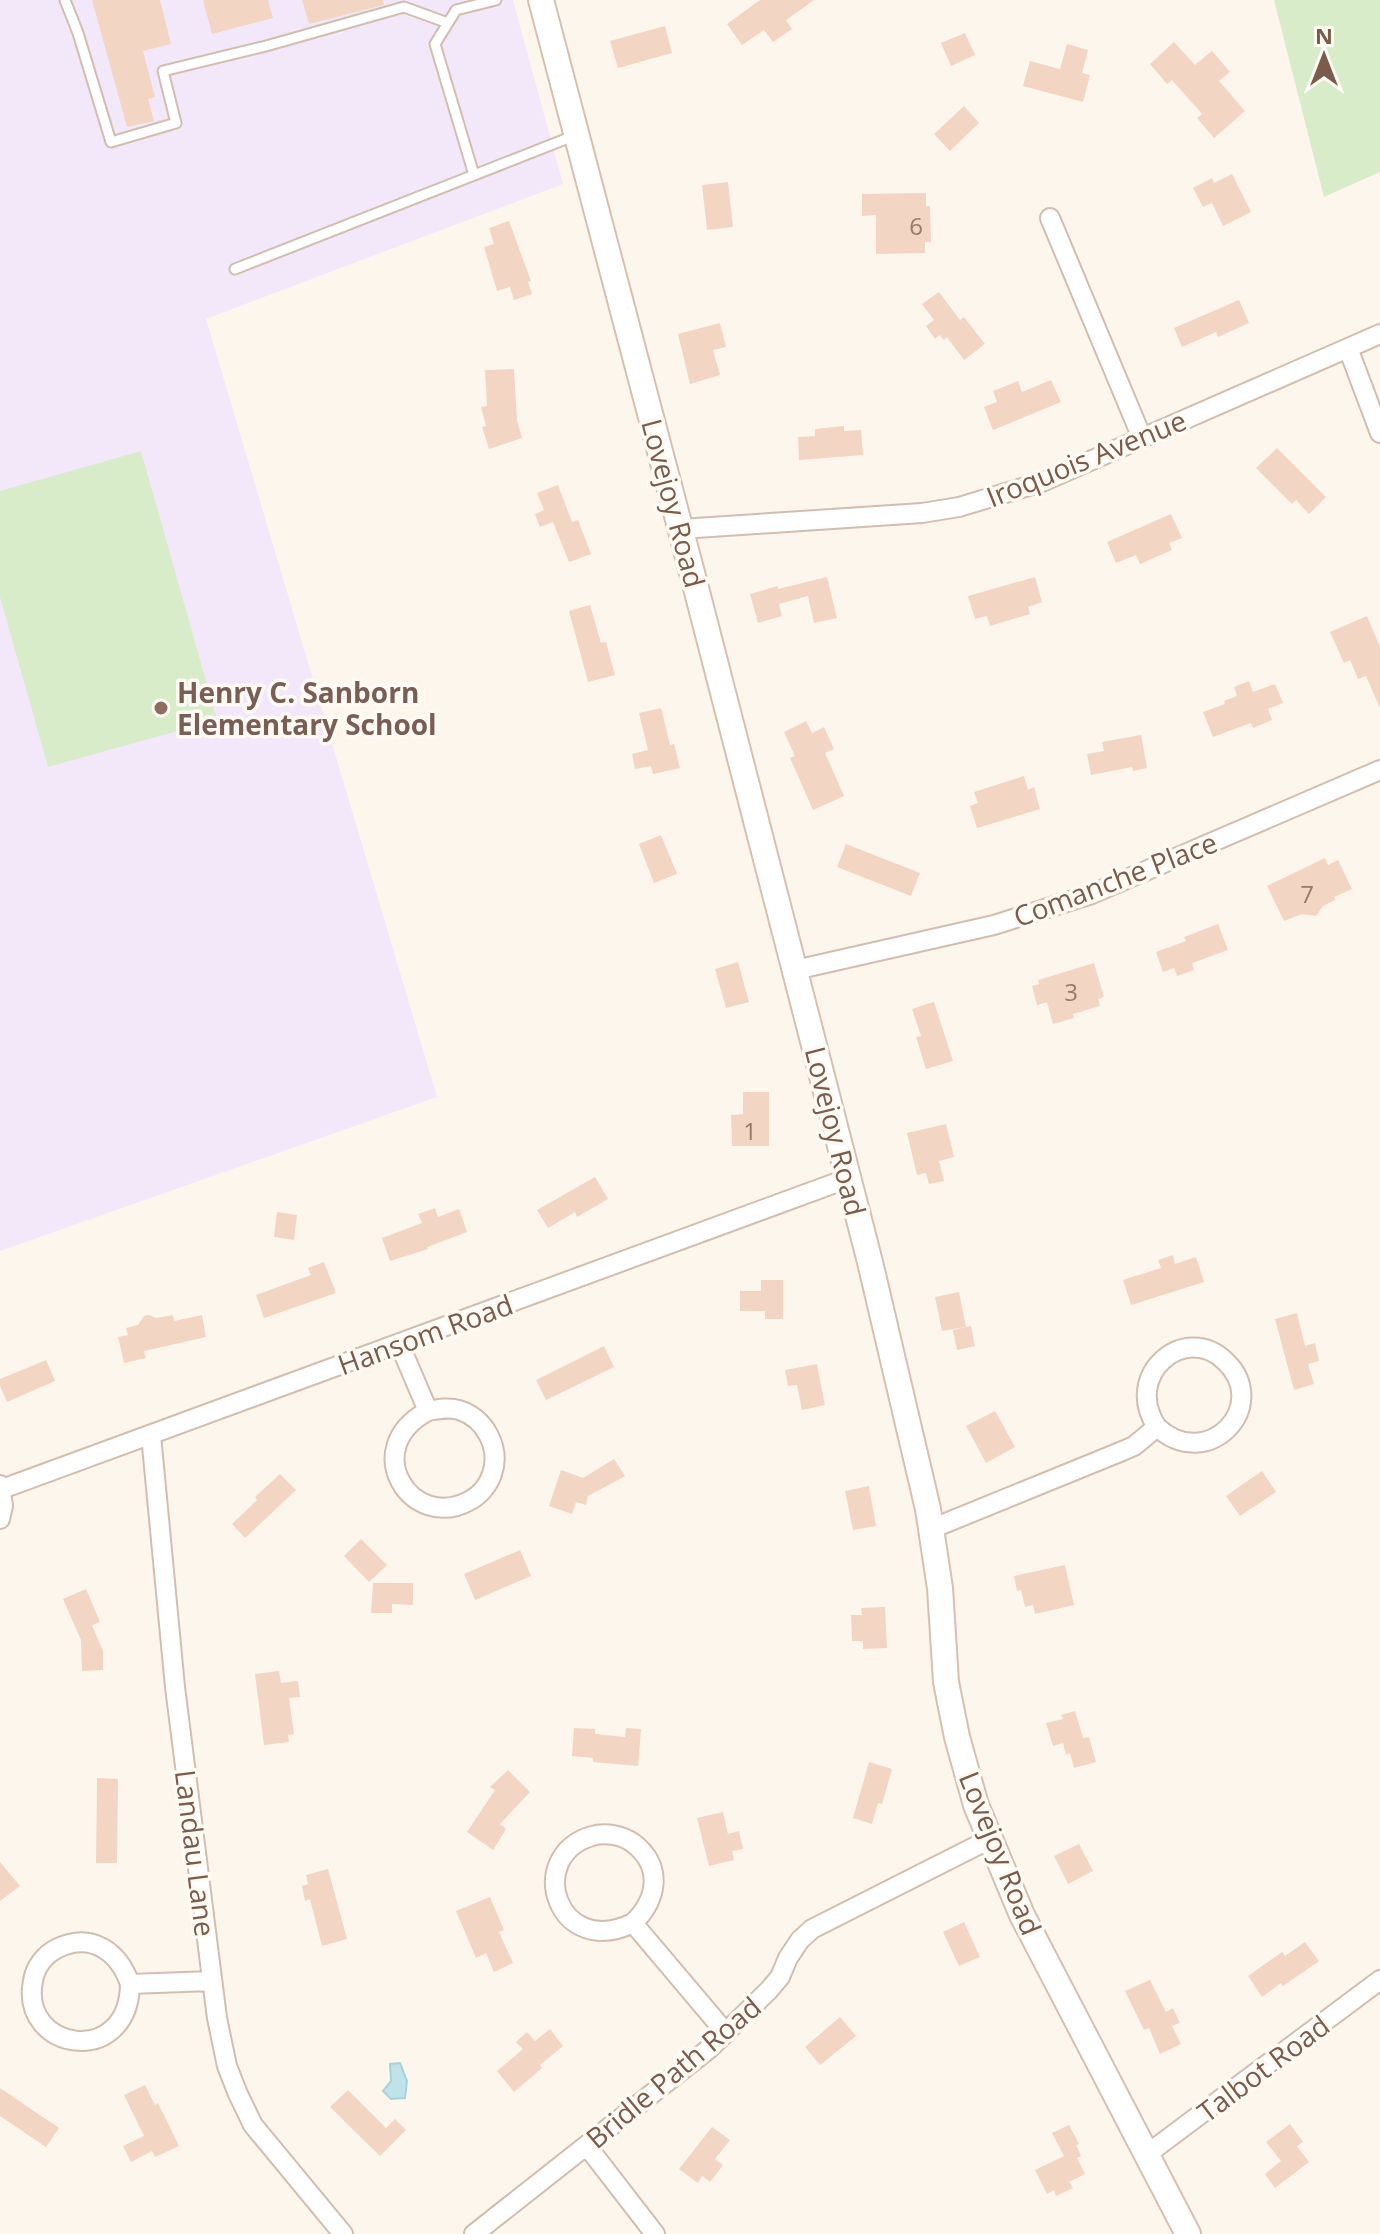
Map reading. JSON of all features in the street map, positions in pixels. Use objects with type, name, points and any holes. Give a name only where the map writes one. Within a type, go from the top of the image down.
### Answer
[{"type":"main road","name":"Lovejoy Road","points":[[541,0],[870,1262],[927,1503],[940,1588],[946,1682],[972,1791],[1022,1915],[1188,2234]]},
{"type":"street","points":[[1050,218],[1142,438]]},
{"type":"street","name":"Iroquois Avenue","points":[[681,529],[922,513],[959,507],[1042,482],[1380,334]]},
{"type":"street","points":[[1348,348],[1380,433]]},
{"type":"street","name":"Comanche Place","points":[[795,970],[994,925],[1092,894],[1380,770]]},
{"type":"street","name":"Hansom Road","points":[[0,1519],[3,1506],[1,1487],[151,1435],[849,1178]]},
{"type":"street","points":[[399,1343],[428,1411]]},
{"type":"street","points":[[1192,1348],[1211,1352],[1227,1362],[1239,1381],[1241,1391],[1238,1413],[1226,1431],[1207,1442],[1185,1443],[1157,1427],[1146,1400],[1148,1381],[1158,1364],[1173,1353],[1192,1348]]},
{"type":"street","points":[[444,1408],[460,1410],[474,1417],[485,1428],[492,1442],[495,1457],[486,1487],[475,1498],[459,1506],[442,1508],[425,1504],[410,1495],[400,1481],[395,1465],[398,1440],[413,1419],[428,1411],[444,1408]]},
{"type":"street","points":[[931,1529],[1134,1446],[1157,1427]]},
{"type":"street","name":"Landau Lane","points":[[151,1435],[175,1687],[217,2018],[227,2066],[253,2125],[343,2234]]},
{"type":"street","points":[[596,1834],[613,1834],[629,1840],[646,1857],[654,1880],[652,1897],[645,1912],[633,1923],[603,1933],[587,1930],[573,1922],[562,1909],[556,1895],[555,1878],[559,1863],[568,1849],[581,1839],[596,1834]]},
{"type":"street","name":"Bridle Path Road","points":[[474,2234],[710,2048],[769,1990],[780,1977],[800,1940],[812,1929],[990,1839]]},
{"type":"street","points":[[633,1923],[726,2033]]},
{"type":"street","points":[[69,1943],[93,1944],[115,1956],[125,1969],[130,1984],[130,2001],[124,2016],[114,2029],[100,2038],[68,2040],[53,2033],[41,2022],[33,2007],[31,1991],[34,1975],[42,1961],[54,1950],[69,1943]]},
{"type":"street","name":"Talbot Road","points":[[1146,2155],[1380,1980]]},
{"type":"street","points":[[130,1984],[212,1981]]},
{"type":"street","points":[[587,2146],[655,2234]]},
{"type":"lane","points":[[65,0],[111,142],[176,123],[163,71],[404,7],[448,23]]},
{"type":"lane","points":[[474,175],[435,44],[456,10],[496,0]]},
{"type":"lane","points":[[235,269],[576,135]]},
{"type":"shaded area","name":"Henry C. Sanborn Elementary School","points":[[0,0],[513,0],[563,184],[206,319],[437,1097],[0,1251]]},
{"type":"green space","points":[[1274,0],[1380,0],[1380,172],[1324,197]]},
{"type":"green space","points":[[141,451],[217,720],[48,767],[0,597],[0,491]]},
{"type":"water","points":[[400,2063],[407,2081],[405,2098],[391,2099],[383,2091],[391,2081],[390,2064]]},
{"type":"building","points":[[92,0],[160,0],[171,44],[143,51],[155,97],[148,99],[154,121],[127,127]]},
{"type":"building","points":[[203,0],[268,0],[273,18],[212,34]]},
{"type":"building","points":[[302,0],[383,0],[384,5],[309,24]]},
{"type":"building","points":[[760,0],[814,0],[786,20],[792,29],[773,42],[764,30],[742,45],[727,24]]},
{"type":"building","points":[[665,26],[672,53],[618,68],[610,41]]},
{"type":"building","points":[[965,33],[975,55],[951,66],[941,43]]},
{"type":"building","points":[[1174,42],[1195,65],[1212,51],[1230,72],[1219,81],[1245,111],[1214,138],[1197,118],[1202,114],[1172,80],[1167,84],[1150,64]]},
{"type":"building","points":[[1067,44],[1088,50],[1082,73],[1090,75],[1083,102],[1023,86],[1030,61],[1060,69]]},
{"type":"building","points":[[964,106],[979,123],[950,151],[934,134]]},
{"type":"building","points":[[1232,174],[1251,212],[1223,226],[1212,203],[1203,207],[1193,188],[1212,178],[1214,183]]},
{"type":"building","points":[[728,182],[733,227],[707,230],[702,185]]},
{"type":"building","points":[[926,193],[926,206],[930,206],[931,242],[925,242],[925,253],[876,254],[876,215],[862,216],[862,194]]},
{"type":"building","points":[[509,221],[531,281],[528,282],[532,294],[514,300],[510,287],[497,291],[484,247],[494,244],[489,228]]},
{"type":"building","points":[[939,292],[960,320],[964,317],[985,344],[964,360],[947,337],[944,340],[940,335],[935,339],[926,326],[934,320],[922,304]]},
{"type":"building","points":[[1239,300],[1249,323],[1218,337],[1216,332],[1182,347],[1174,328]]},
{"type":"building","points":[[720,323],[726,347],[713,350],[720,375],[690,384],[678,334]]},
{"type":"building","points":[[514,369],[517,420],[522,438],[489,449],[482,427],[486,426],[481,407],[487,406],[485,370]]},
{"type":"building","points":[[1051,380],[1061,402],[993,430],[984,407],[997,402],[993,391],[1018,381],[1022,392]]},
{"type":"building","points":[[844,426],[844,431],[861,430],[863,455],[799,460],[798,437],[815,436],[815,429]]},
{"type":"building","points":[[1277,448],[1326,497],[1309,514],[1296,500],[1292,504],[1256,468]]},
{"type":"building","points":[[558,485],[572,522],[578,520],[591,554],[569,562],[553,522],[540,527],[535,514],[544,510],[537,493]]},
{"type":"building","points":[[1171,514],[1182,538],[1169,543],[1172,550],[1140,564],[1136,555],[1116,563],[1107,542]]},
{"type":"building","points":[[827,577],[837,618],[814,623],[808,596],[779,604],[782,616],[758,623],[750,594]]},
{"type":"building","points":[[1035,577],[1042,602],[1028,607],[1030,614],[990,626],[987,616],[975,619],[968,596]]},
{"type":"building","points":[[590,605],[601,643],[606,642],[615,675],[588,682],[569,611]]},
{"type":"building","points":[[1367,616],[1380,647],[1380,708],[1366,676],[1358,679],[1350,660],[1344,663],[1330,632]]},
{"type":"building","points":[[1249,681],[1253,692],[1275,684],[1283,703],[1268,709],[1272,720],[1253,728],[1251,723],[1213,737],[1203,712],[1237,696],[1234,687]]},
{"type":"building","points":[[661,708],[670,745],[674,744],[680,768],[653,774],[651,766],[635,769],[632,754],[648,750],[639,713]]},
{"type":"building","points":[[806,721],[812,733],[824,727],[834,749],[825,753],[844,796],[813,810],[790,758],[795,756],[784,732]]},
{"type":"building","points":[[1141,735],[1147,768],[1133,771],[1132,767],[1091,775],[1087,754],[1104,751],[1102,742]]},
{"type":"building","points":[[1024,776],[1028,790],[1034,787],[1040,809],[977,828],[970,806],[978,803],[974,792]]},
{"type":"building","points":[[661,835],[677,874],[654,883],[639,844]]},
{"type":"building","points":[[846,844],[920,873],[911,896],[837,867]]},
{"type":"building","points":[[1325,858],[1328,865],[1338,860],[1352,889],[1334,897],[1335,900],[1323,906],[1316,916],[1302,914],[1284,921],[1267,886]]},
{"type":"building","points":[[1218,924],[1228,950],[1192,963],[1194,970],[1177,976],[1174,968],[1163,972],[1156,952]]},
{"type":"building","points":[[738,962],[749,1002],[726,1008],[715,969]]},
{"type":"building","points":[[1094,963],[1104,997],[1098,999],[1100,1006],[1053,1024],[1047,1002],[1037,1005],[1032,986],[1039,984],[1038,980]]},
{"type":"building","points":[[934,1002],[953,1061],[926,1069],[916,1037],[921,1036],[912,1009]]},
{"type":"building","points":[[743,1092],[769,1092],[769,1146],[732,1146],[731,1115],[743,1114]]},
{"type":"building","points":[[946,1124],[954,1157],[939,1161],[944,1181],[929,1184],[926,1173],[917,1175],[907,1133]]},
{"type":"building","points":[[595,1177],[608,1199],[577,1217],[575,1212],[548,1228],[537,1210]]},
{"type":"building","points":[[435,1208],[438,1217],[459,1209],[467,1232],[390,1261],[382,1238],[422,1223],[418,1214]]},
{"type":"building","points":[[277,1212],[297,1215],[294,1240],[274,1237]]},
{"type":"building","points":[[1173,1255],[1175,1264],[1196,1257],[1204,1282],[1131,1305],[1123,1280],[1161,1268],[1158,1260]]},
{"type":"building","points":[[324,1262],[336,1293],[264,1318],[256,1295],[311,1275],[308,1268]]},
{"type":"building","points":[[761,1280],[783,1280],[783,1319],[765,1319],[765,1311],[740,1311],[740,1291],[761,1291]]},
{"type":"building","points":[[959,1292],[966,1327],[942,1331],[935,1297]]},
{"type":"building","points":[[1297,1313],[1305,1346],[1315,1343],[1319,1361],[1308,1364],[1314,1384],[1294,1390],[1275,1319]]},
{"type":"building","points":[[173,1315],[174,1321],[202,1315],[206,1337],[144,1351],[146,1358],[124,1363],[118,1337],[128,1335],[126,1328],[138,1325],[144,1316],[156,1318]]},
{"type":"building","points":[[971,1326],[975,1346],[957,1350],[953,1330]]},
{"type":"building","points":[[604,1346],[614,1367],[546,1400],[536,1380]]},
{"type":"building","points":[[46,1360],[55,1381],[7,1402],[0,1379]]},
{"type":"building","points":[[817,1364],[825,1405],[802,1410],[797,1385],[788,1386],[785,1370]]},
{"type":"building","points":[[995,1411],[1015,1447],[986,1463],[966,1426]]},
{"type":"building","points":[[614,1459],[625,1476],[588,1496],[586,1505],[576,1502],[572,1514],[549,1506],[561,1470],[583,1478]]},
{"type":"building","points":[[1262,1471],[1276,1492],[1240,1516],[1226,1496]]},
{"type":"building","points":[[280,1474],[296,1490],[245,1538],[232,1524]]},
{"type":"building","points":[[869,1486],[876,1526],[853,1530],[845,1491]]},
{"type":"building","points":[[361,1539],[387,1565],[369,1582],[344,1556]]},
{"type":"building","points":[[520,1550],[531,1576],[475,1600],[464,1574]]},
{"type":"building","points":[[1065,1565],[1074,1605],[1035,1614],[1033,1605],[1025,1607],[1014,1576]]},
{"type":"building","points":[[373,1583],[413,1583],[413,1605],[392,1604],[392,1613],[371,1613]]},
{"type":"building","points":[[86,1589],[100,1622],[92,1625],[103,1651],[103,1670],[82,1671],[81,1640],[63,1599]]},
{"type":"building","points":[[885,1607],[887,1648],[863,1649],[863,1641],[852,1641],[851,1615],[862,1615],[861,1608]]},
{"type":"building","points":[[279,1671],[281,1683],[298,1681],[300,1697],[289,1698],[294,1734],[288,1735],[289,1742],[264,1745],[255,1674]]},
{"type":"building","points":[[1075,1711],[1083,1738],[1089,1737],[1096,1762],[1074,1768],[1063,1743],[1053,1746],[1046,1723],[1063,1719],[1061,1715]]},
{"type":"building","points":[[574,1728],[595,1729],[595,1734],[625,1737],[626,1728],[641,1729],[638,1766],[593,1762],[593,1758],[572,1756]]},
{"type":"building","points":[[869,1762],[892,1769],[882,1804],[878,1803],[872,1824],[853,1818]]},
{"type":"building","points":[[508,1770],[530,1792],[500,1824],[506,1829],[493,1850],[467,1832],[495,1790],[490,1787]]},
{"type":"building","points":[[97,1778],[118,1779],[117,1863],[96,1863]]},
{"type":"building","points":[[723,1812],[728,1834],[739,1831],[743,1849],[732,1851],[734,1860],[709,1866],[697,1818]]},
{"type":"building","points":[[1079,1844],[1093,1871],[1068,1884],[1054,1856]]},
{"type":"building","points":[[0,1862],[20,1886],[0,1901]]},
{"type":"building","points":[[328,1869],[347,1939],[322,1946],[310,1899],[305,1901],[302,1886],[308,1884],[306,1875]]},
{"type":"building","points":[[490,1897],[504,1930],[499,1932],[513,1963],[494,1972],[486,1953],[476,1958],[456,1911]]},
{"type":"building","points":[[964,1922],[980,1957],[959,1966],[943,1932]]},
{"type":"building","points":[[1305,1942],[1319,1961],[1262,1997],[1248,1976],[1282,1952],[1285,1956]]},
{"type":"building","points":[[1150,1980],[1166,2012],[1173,2008],[1180,2023],[1172,2026],[1181,2044],[1160,2054],[1149,2028],[1144,2030],[1125,1991]]},
{"type":"building","points":[[840,2017],[856,2036],[820,2065],[805,2047]]},
{"type":"building","points":[[550,2029],[563,2046],[514,2092],[497,2071],[523,2049],[516,2042],[527,2032],[535,2041]]},
{"type":"building","points":[[145,2085],[155,2105],[158,2103],[179,2146],[155,2157],[152,2151],[131,2162],[123,2146],[144,2136],[124,2095]]},
{"type":"building","points":[[0,2088],[59,2128],[46,2147],[0,2116]]},
{"type":"building","points":[[348,2090],[386,2128],[395,2119],[406,2130],[380,2156],[330,2107]]},
{"type":"building","points":[[1290,2124],[1303,2142],[1297,2146],[1309,2162],[1275,2188],[1265,2174],[1281,2161],[1266,2142]]},
{"type":"building","points":[[1069,2125],[1079,2144],[1076,2145],[1081,2156],[1077,2158],[1085,2174],[1069,2182],[1073,2188],[1056,2196],[1054,2190],[1047,2194],[1035,2170],[1064,2156],[1052,2133]]},
{"type":"building","points":[[712,2127],[730,2140],[715,2159],[723,2165],[710,2182],[702,2176],[698,2183],[679,2169]]},
{"type":"place","name":"Henry C. Sanborn Elementary School","points":[[161,708]]}]
